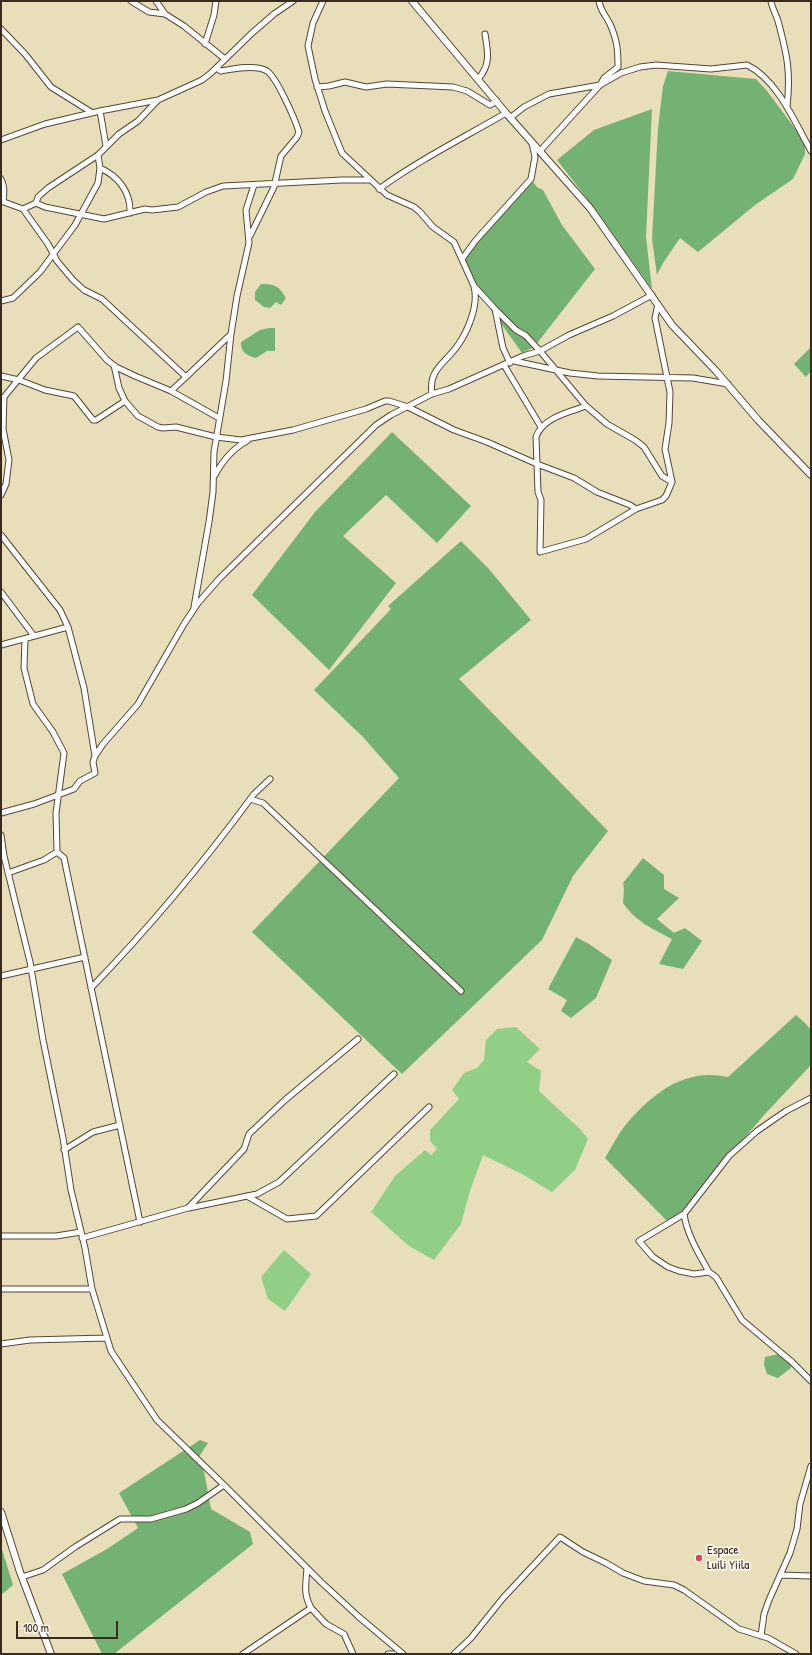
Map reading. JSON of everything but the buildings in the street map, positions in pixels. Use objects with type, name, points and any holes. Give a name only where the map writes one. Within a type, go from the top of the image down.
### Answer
[{"type":"street","points":[[131,1],[149,12],[166,14]]},
{"type":"street","points":[[156,1],[166,14],[184,26],[225,59]]},
{"type":"street","points":[[205,44],[214,15],[216,1]]},
{"type":"street","points":[[1,140],[46,124],[91,112],[158,100],[202,80],[256,29],[293,1]]},
{"type":"street","points":[[324,1],[313,23],[308,46],[317,86],[325,111],[342,153],[379,189],[395,200],[408,204],[420,212],[433,227],[454,242],[474,286],[476,298],[474,309],[459,345],[437,368],[432,382],[432,394]]},
{"type":"street","points":[[412,1],[508,115],[590,208],[672,324],[728,384],[758,420],[811,475]]},
{"type":"street","points":[[540,151],[600,85],[604,78],[618,67],[618,45],[609,23],[599,6],[599,1]]},
{"type":"street","points":[[771,1],[778,20],[789,63],[787,107]]},
{"type":"street","points":[[1,29],[34,64],[51,87],[91,112]]},
{"type":"street","points":[[478,79],[486,71],[488,52],[485,34]]},
{"type":"street","points":[[379,189],[418,162],[549,94],[600,85],[621,73],[656,65],[711,69],[747,65],[756,70],[775,89],[787,107],[811,151]]},
{"type":"street","points":[[194,609],[206,541],[214,477],[216,437],[226,381],[231,334],[250,236],[276,183],[281,156],[299,132],[276,82],[267,71],[259,68],[239,68],[220,71],[216,68]]},
{"type":"street","points":[[317,86],[329,86],[345,82],[366,87],[387,84],[453,87],[466,91],[490,105],[496,101]]},
{"type":"street","points":[[36,203],[38,197],[48,188],[98,155],[119,134],[138,121],[158,100]]},
{"type":"street","points":[[100,111],[106,146]]},
{"type":"street","points":[[462,260],[476,240],[531,179],[535,157],[532,142]]},
{"type":"street","points":[[1,301],[13,298],[40,272],[75,225],[98,183],[100,168],[98,155]]},
{"type":"street","points":[[100,168],[109,172],[121,185],[129,198],[130,213]]},
{"type":"street","points":[[1,179],[4,185],[2,201],[23,208],[48,244],[53,255],[72,280],[84,290],[102,299],[186,377]]},
{"type":"street","points":[[23,208],[36,203],[45,207],[104,219],[145,209],[152,210],[178,206],[206,192],[223,186],[370,180]]},
{"type":"street","points":[[250,236],[246,210],[254,185]]},
{"type":"street","points":[[474,286],[516,330],[525,335],[540,351],[586,406],[607,424],[644,447],[662,476],[672,482]]},
{"type":"street","points":[[1,812],[34,804],[74,789],[80,781],[95,773],[93,762],[95,756],[103,744],[138,704],[179,632],[194,609],[219,579],[376,425],[391,415],[432,394],[540,351],[569,335],[613,316],[652,295]]},
{"type":"street","points":[[586,406],[545,423],[541,427],[536,437],[538,492],[541,504],[540,552],[586,540],[636,509],[662,500],[666,496],[672,482],[665,449],[670,410],[670,392],[654,318],[658,304]]},
{"type":"street","points":[[495,309],[503,348],[512,362],[598,376],[693,378],[728,384]]},
{"type":"street","points":[[1,494],[6,484],[8,460],[3,429],[4,397],[36,358],[78,326],[107,360],[114,365],[130,374],[171,391],[219,418]]},
{"type":"street","points":[[171,391],[231,334]]},
{"type":"street","points":[[114,365],[118,388],[125,401],[138,416],[158,427],[180,427],[216,437],[235,440],[249,440],[306,426],[389,401],[408,407],[454,430],[574,478],[597,492],[630,505],[636,509]]},
{"type":"street","points":[[504,365],[541,427]]},
{"type":"street","points":[[1,376],[19,380],[45,390],[74,396],[93,420],[96,420],[125,401]]},
{"type":"street","points":[[214,477],[220,464],[230,453],[238,446],[249,440]]},
{"type":"street","points":[[1,535],[60,610],[68,626],[84,688],[95,756]]},
{"type":"street","points":[[1,592],[34,636]]},
{"type":"street","points":[[1,645],[68,626]]},
{"type":"street","points":[[25,639],[24,668],[33,704],[53,732],[64,753],[56,813],[57,852],[64,858],[140,1222]]},
{"type":"street","points":[[91,988],[169,903],[254,794],[270,779]]},
{"type":"street","points":[[250,800],[263,803],[461,991]]},
{"type":"street","points":[[1,835],[2,857],[8,873],[31,968],[42,1036],[71,1190],[92,1289],[111,1351],[156,1420],[307,1568],[359,1617],[403,1654]]},
{"type":"street","points":[[8,873],[44,860],[57,852]]},
{"type":"street","points":[[1,976],[85,957]]},
{"type":"street","points":[[188,1208],[244,1149],[249,1134],[285,1100],[358,1040]]},
{"type":"street","points":[[82,1238],[188,1208],[257,1194],[280,1182],[394,1074]]},
{"type":"street","points":[[709,1272],[694,1274],[668,1267],[654,1257],[639,1241],[684,1214],[729,1156],[757,1131],[786,1110],[811,1098]]},
{"type":"street","points":[[247,1196],[287,1219],[316,1216],[429,1107]]},
{"type":"street","points":[[64,1150],[93,1132],[120,1125]]},
{"type":"street","points":[[684,1214],[690,1234],[709,1272],[720,1281],[742,1320],[792,1362],[811,1381]]},
{"type":"street","points":[[1,1236],[56,1236],[81,1232]]},
{"type":"street","points":[[1,1289],[92,1289]]},
{"type":"street","points":[[1,1344],[30,1340],[106,1338]]},
{"type":"street","points":[[761,1636],[764,1614],[790,1553],[797,1529],[800,1504],[811,1466]]},
{"type":"street","points":[[22,1577],[43,1570],[75,1547],[120,1519],[151,1519],[186,1509],[198,1503],[224,1485]]},
{"type":"street","points":[[1,1512],[22,1577],[51,1654]]},
{"type":"street","points":[[454,1654],[471,1638],[503,1598],[560,1537],[583,1552],[623,1573],[644,1581],[674,1585],[684,1590],[739,1629],[776,1641],[796,1654]]},
{"type":"street","points":[[307,1568],[306,1600],[311,1608],[326,1624],[344,1634],[353,1654]]},
{"type":"street","points":[[781,1576],[811,1576]]},
{"type":"street","points":[[243,1654],[311,1608]]},
{"type":"street","points":[[388,1654],[394,1654]]},
{"type":"green space","points":[[668,71],[756,79],[767,91],[805,142],[805,154],[793,179],[755,205],[698,252],[680,238],[663,263],[657,275],[652,239],[658,128],[663,86]]},
{"type":"green space","points":[[652,109],[646,237],[652,289],[596,210],[557,160],[594,130]]},
{"type":"green space","points":[[530,178],[537,187],[543,190],[562,225],[595,269],[534,347],[522,353],[490,308],[489,302],[475,286],[462,257],[485,226]]},
{"type":"green space","points":[[261,284],[270,284],[279,288],[286,298],[281,305],[276,302],[270,308],[264,307],[255,300],[255,292]]},
{"type":"green space","points":[[275,328],[275,351],[267,351],[256,358],[249,356],[243,351],[241,342],[260,330]]},
{"type":"green space","points":[[811,347],[811,371],[806,377],[794,364]]},
{"type":"green space","points":[[392,432],[471,506],[437,543],[386,495],[343,536],[396,583],[329,670],[252,595],[315,512]]},
{"type":"green space","points":[[461,541],[489,569],[531,620],[459,679],[608,831],[573,876],[542,940],[402,1074],[252,932],[399,778],[363,737],[314,690],[391,609],[388,606]]},
{"type":"green space","points":[[643,858],[664,875],[664,889],[679,898],[657,919],[674,933],[685,928],[702,941],[683,969],[659,964],[672,939],[639,920],[623,903],[623,883]]},
{"type":"green space","points":[[576,937],[612,960],[596,998],[571,1018],[561,1011],[567,1000],[548,989]]},
{"type":"green space","points":[[796,1015],[811,1030],[811,1065],[765,1114],[681,1212],[667,1221],[605,1158],[619,1134],[645,1104],[670,1086],[697,1076],[712,1075],[728,1077]]},
{"type":"green space","points":[[516,1027],[540,1049],[527,1062],[541,1071],[539,1091],[581,1130],[588,1139],[575,1170],[552,1192],[522,1174],[483,1155],[470,1191],[461,1224],[434,1260],[409,1246],[371,1212],[395,1176],[425,1150],[431,1155],[437,1149],[430,1141],[430,1130],[459,1099],[452,1090],[464,1073],[477,1068],[484,1060],[486,1040],[497,1029]]},
{"type":"green space","points":[[284,1250],[311,1274],[285,1311],[268,1299],[261,1277]]},
{"type":"green space","points":[[779,1354],[793,1361],[791,1368],[778,1378],[767,1374],[764,1365],[765,1357]]},
{"type":"green space","points":[[200,1440],[208,1443],[197,1460],[203,1466],[211,1509],[250,1532],[253,1544],[114,1654],[102,1654],[62,1574],[107,1549],[138,1528],[119,1493]]},
{"type":"green space","points":[[1,1546],[13,1585],[1,1595]]},
{"type":"place","name":"Espace Luili Yiila","points":[[699,1558]]}]
